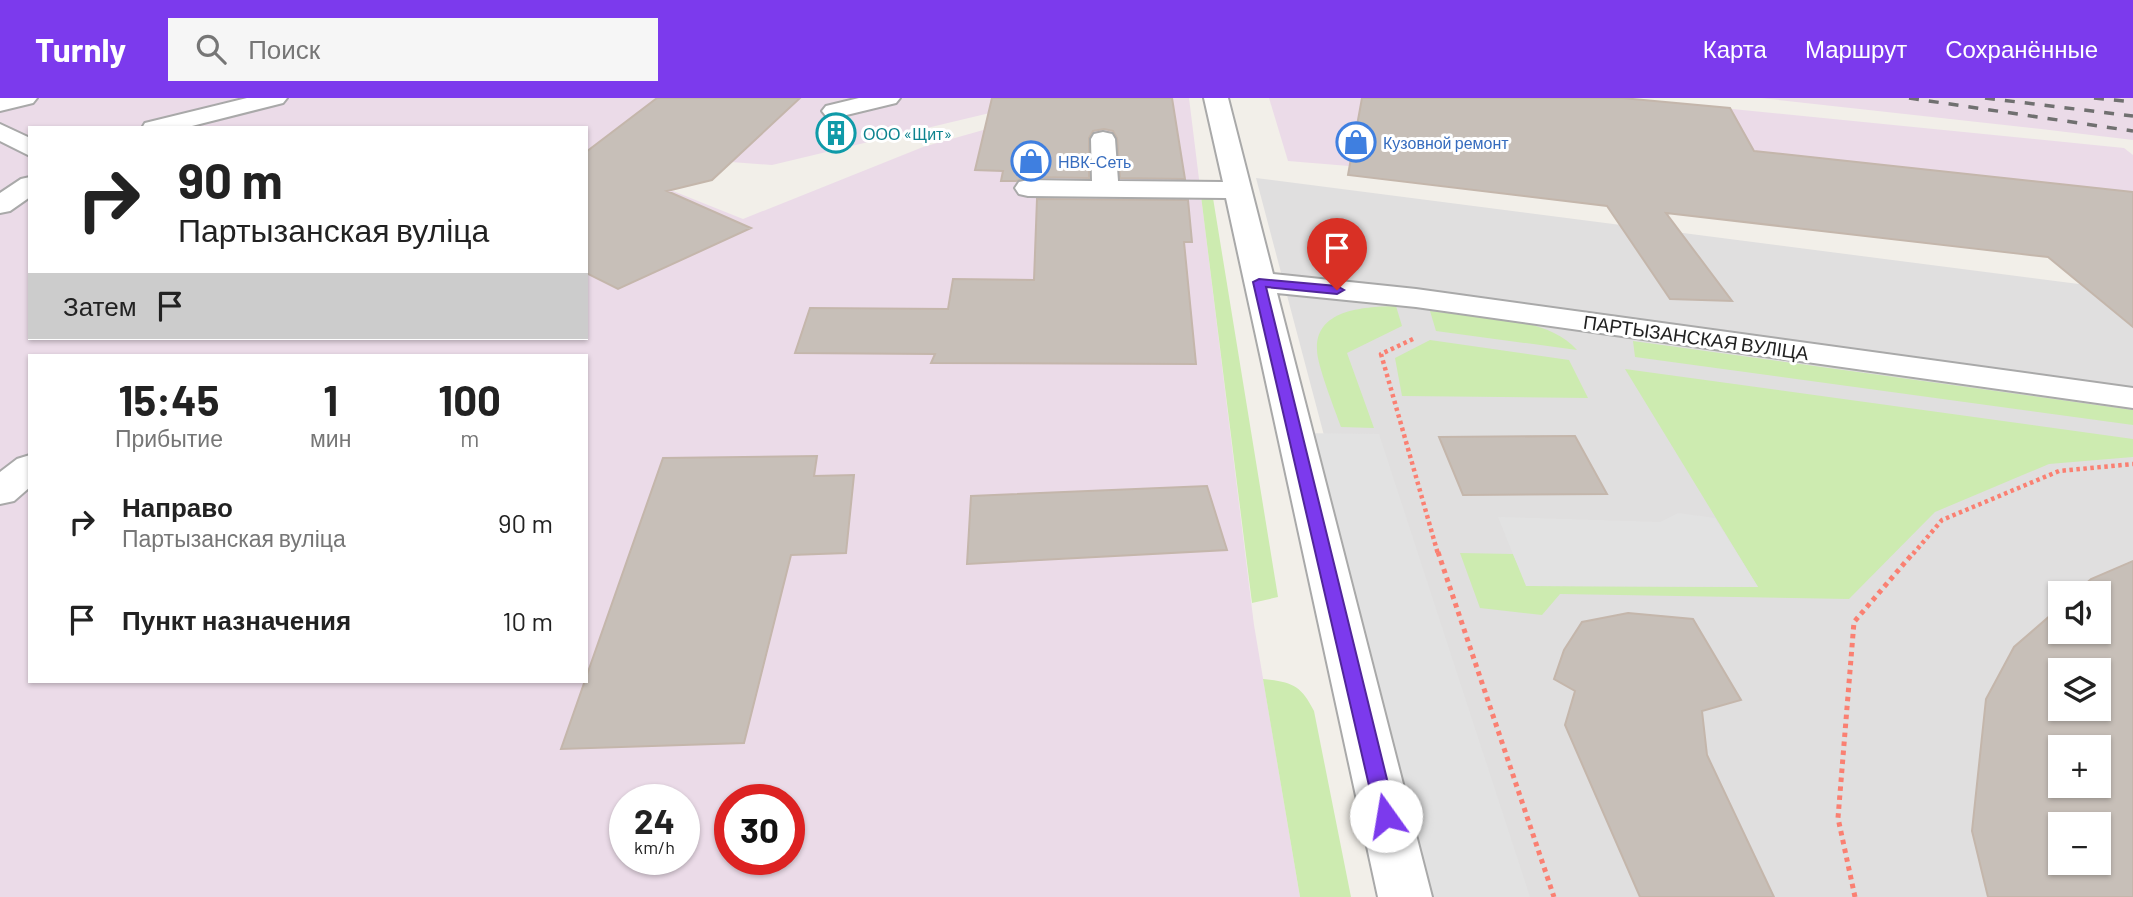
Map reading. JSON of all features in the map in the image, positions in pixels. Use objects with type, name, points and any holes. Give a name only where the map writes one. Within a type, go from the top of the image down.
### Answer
[{"type":"street","points":[[0,104],[25,98]]},
{"type":"street","points":[[162,126],[275,98]]},
{"type":"street","points":[[834,111],[888,98]]},
{"type":"street","points":[[1216,98],[1405,897]]},
{"type":"street","points":[[0,131],[28,148]]},
{"type":"street","points":[[1103,139],[1105,188]]},
{"type":"street","points":[[0,205],[28,186]]},
{"type":"street","points":[[1028,188],[1237,190]]},
{"type":"street","name":"ПАРТЫЗАНСКАЯ ВУЛІЦА","points":[[1259,282],[1429,299],[2133,398]]},
{"type":"street","points":[[0,492],[28,469]]},
{"type":"path","points":[[1424,334],[1381,354],[1431,532],[1554,897]]},
{"type":"path","points":[[1854,897],[1838,818],[1854,622],[1942,520],[2059,471],[2133,464]]},
{"type":"shaded area","points":[[0,98],[1053,98],[772,165],[588,151],[588,126],[28,126],[28,340],[588,340],[588,160],[603,163],[743,219],[923,147],[1097,98],[1189,98],[1254,625],[1300,897],[0,897]]},
{"type":"shaded area","points":[[1269,98],[1622,98],[2124,148],[2133,155],[2133,267],[1348,175],[1349,166],[1288,161]]},
{"type":"shaded area","points":[[1761,98],[2133,98],[2133,140],[2041,129]]},
{"type":"shaded area","points":[[1256,178],[2133,291],[2133,897],[1446,897]]},
{"type":"shaded area","points":[[1295,433],[1379,434],[1530,897],[1405,897]]},
{"type":"shaded area","points":[[1678,513],[1715,518],[1758,587],[1526,586],[1498,517],[1660,522]]},
{"type":"green space","points":[[1201,196],[1213,198],[1278,597],[1252,603]]},
{"type":"green space","points":[[1396,306],[1402,326],[1347,353],[1374,428],[1341,427],[1320,366],[1317,350],[1319,336],[1324,326],[1333,318],[1345,313],[1371,307]]},
{"type":"green space","points":[[1430,311],[1529,324],[1564,339],[1577,350],[1436,331]]},
{"type":"green space","points":[[1430,340],[1569,360],[1588,398],[1402,396],[1395,358]]},
{"type":"green space","points":[[1633,341],[2133,410],[2133,425],[1635,357]]},
{"type":"green space","points":[[1625,369],[2133,439],[2133,457],[2049,464],[1935,512],[1849,599],[1560,594],[1542,615],[1480,608],[1460,553],[1513,554],[1527,586],[1758,587]]},
{"type":"green space","points":[[1263,679],[1294,686],[1305,695],[1314,711],[1351,897],[1300,897]]},
{"type":"building","points":[[657,98],[800,98],[712,180],[667,191],[751,228],[618,289],[588,274],[588,150]]},
{"type":"building","points":[[992,98],[1172,98],[1185,179],[1120,178],[1117,138],[1113,131],[1104,129],[1093,131],[1089,138],[1089,178],[1028,177],[1016,181],[1001,181],[1003,171],[975,170]]},
{"type":"building","points":[[1362,98],[1622,98],[1730,108],[1754,151],[2133,192],[2133,327],[2048,257],[1666,213],[1732,301],[1670,299],[1607,206],[1348,175]]},
{"type":"building","points":[[1037,199],[1188,200],[1192,242],[1184,242],[1196,364],[931,363],[935,354],[795,353],[810,308],[948,309],[953,279],[1034,280]]},
{"type":"building","points":[[1575,436],[1607,494],[1463,495],[1439,437]]},
{"type":"building","points":[[817,456],[814,476],[854,475],[846,553],[791,555],[744,743],[561,749],[584,683],[588,683],[588,672],[663,458]]},
{"type":"building","points":[[1207,486],[1227,550],[967,564],[971,496]]},
{"type":"building","points":[[2133,561],[2133,897],[1988,897],[1972,831],[1986,699],[2014,647],[2048,617],[2048,644],[2111,644],[2111,581],[2089,581]]},
{"type":"building","points":[[1628,613],[1693,619],[1741,700],[1702,711],[1707,755],[1774,897],[1640,897],[1565,725],[1575,691],[1554,679],[1564,650],[1582,622]]},
{"type":"railway","points":[[1909,98],[2133,131]]},
{"type":"railway","points":[[1985,98],[2133,116]]},
{"type":"railway","points":[[2094,98],[2133,102]]},
{"type":"place","name":"ООО «Щит»","points":[[836,133]]},
{"type":"place","name":"Кузовной ремонт","points":[[1356,142]]},
{"type":"place","name":"НВК-Сеть","points":[[1031,161]]},
{"type":"route","points":[[1337,290],[1259,282],[1386,816]]}]
